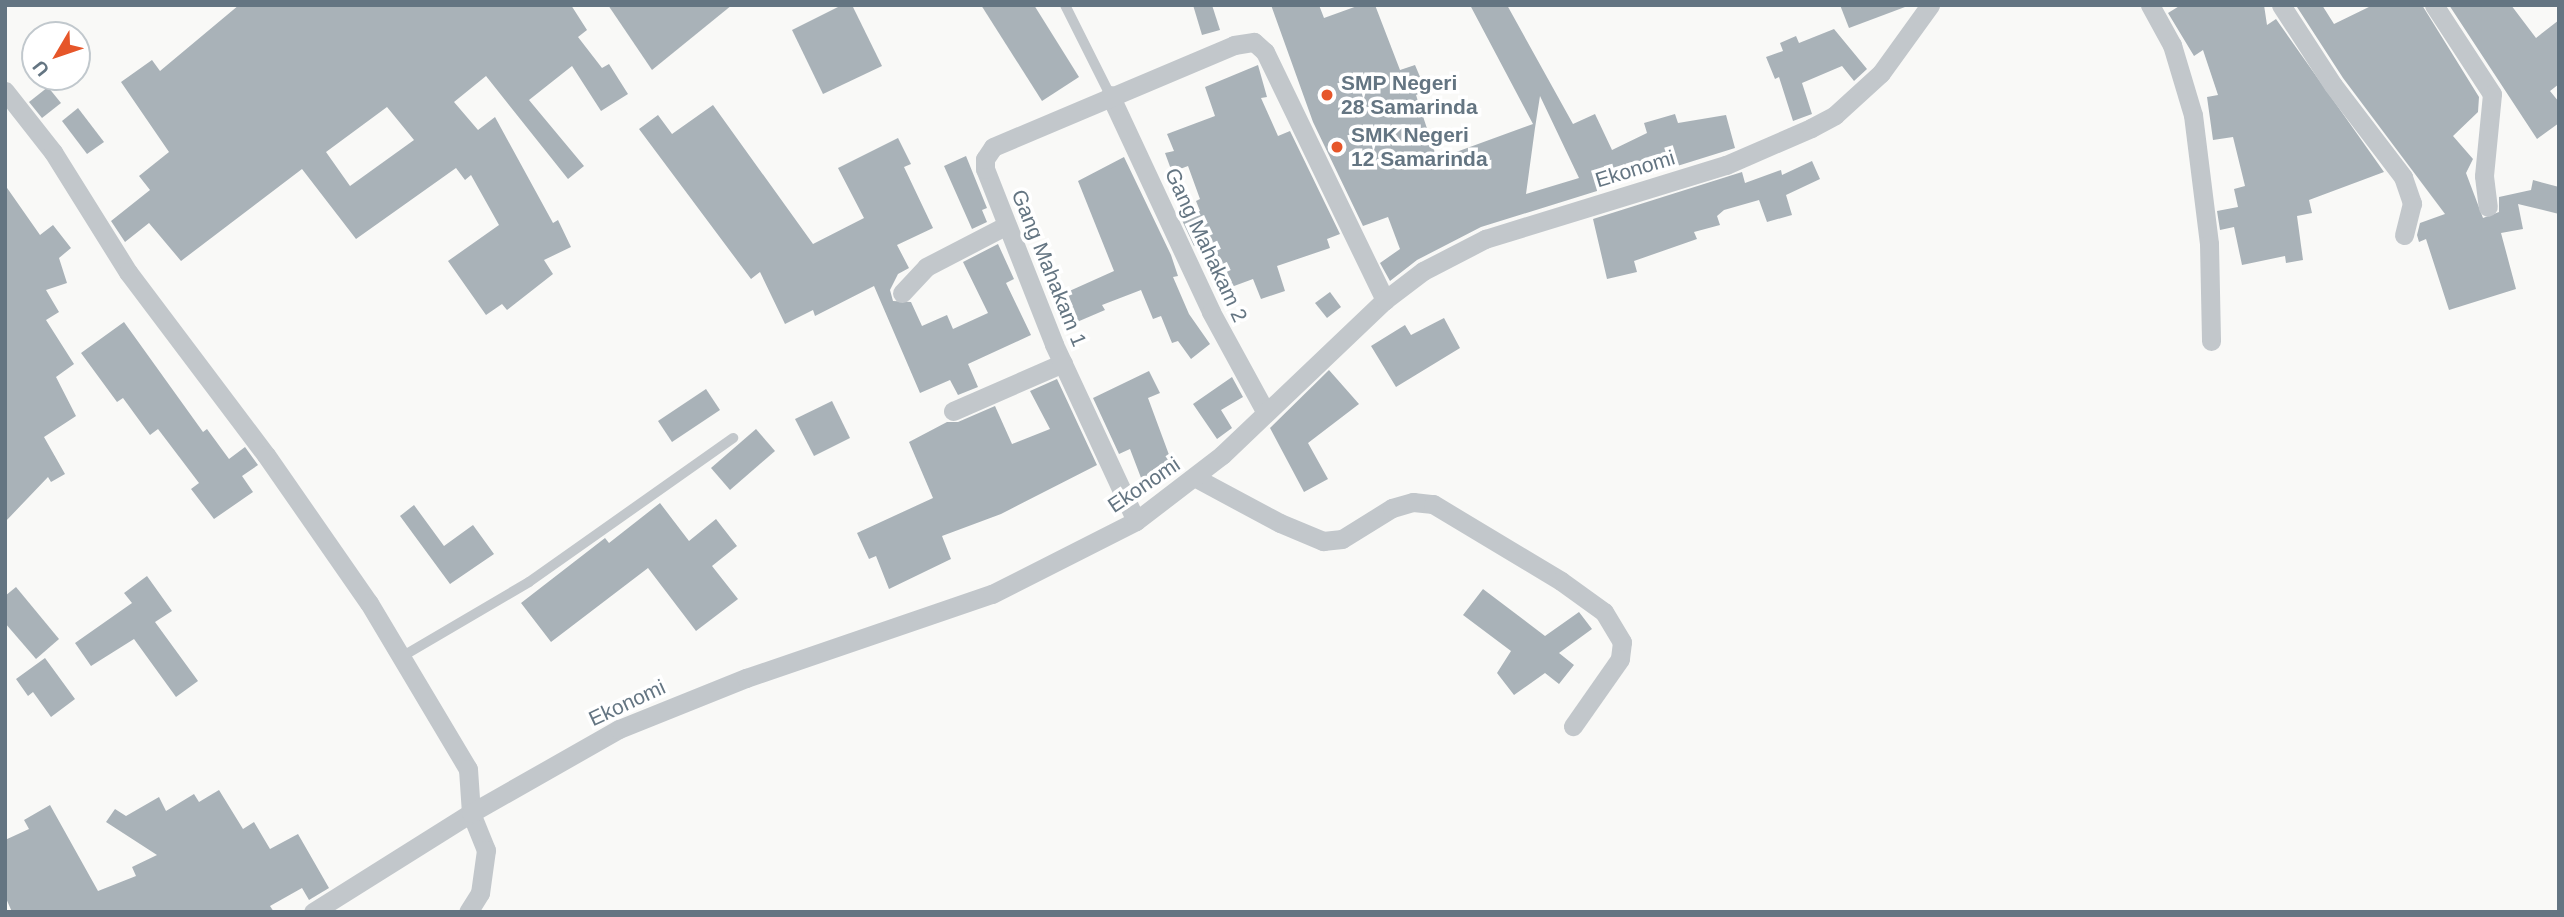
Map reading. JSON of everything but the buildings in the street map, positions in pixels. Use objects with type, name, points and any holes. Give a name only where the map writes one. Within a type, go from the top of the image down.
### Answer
[{"type":"street","name":"Ekonomi","points":[[313,912],[471,813],[619,729],[746,678],[992,594],[1136,521],[1196,478],[1384,300],[1423,271],[1485,239],[1726,165],[1835,115],[1881,73],[1930,5]]},
{"type":"street","points":[[2281,5],[2333,85],[2403,177],[2412,202],[2404,235]]},
{"type":"street","points":[[2434,5],[2492,94],[2484,176],[2488,207]]},
{"type":"street","points":[[2151,6],[2172,45],[2193,115],[2209,244],[2211,341]]},
{"type":"street","points":[[1110,95],[1234,45],[1248,41],[1259,45],[1384,300]]},
{"type":"street","points":[[5,91],[53,152],[128,272],[266,455],[403,656],[468,769],[471,813],[486,850],[486,873],[468,912]]},
{"type":"street","name":"Gang Mahakam 1","points":[[1110,95],[987,153],[985,169],[1063,363],[1136,521]]},
{"type":"street","name":"Gang Mahakam 2","points":[[1110,95],[1211,312],[1265,411]]},
{"type":"street","points":[[902,293],[926,267],[1007,225]]},
{"type":"street","points":[[953,411],[1063,363]]},
{"type":"street","points":[[1196,478],[1280,523],[1323,541],[1342,539],[1392,508],[1413,502],[1433,504],[1562,581],[1605,612],[1622,642],[1620,659],[1573,726]]},
{"type":"lane","points":[[1065,5],[1110,95]]},
{"type":"lane","points":[[403,656],[529,582],[733,438]]},
{"type":"place","name":"SMP Negeri 28 Samarinda","points":[[1327,95]]},
{"type":"place","name":"SMK Negeri 12 Samarinda","points":[[1337,147]]}]
